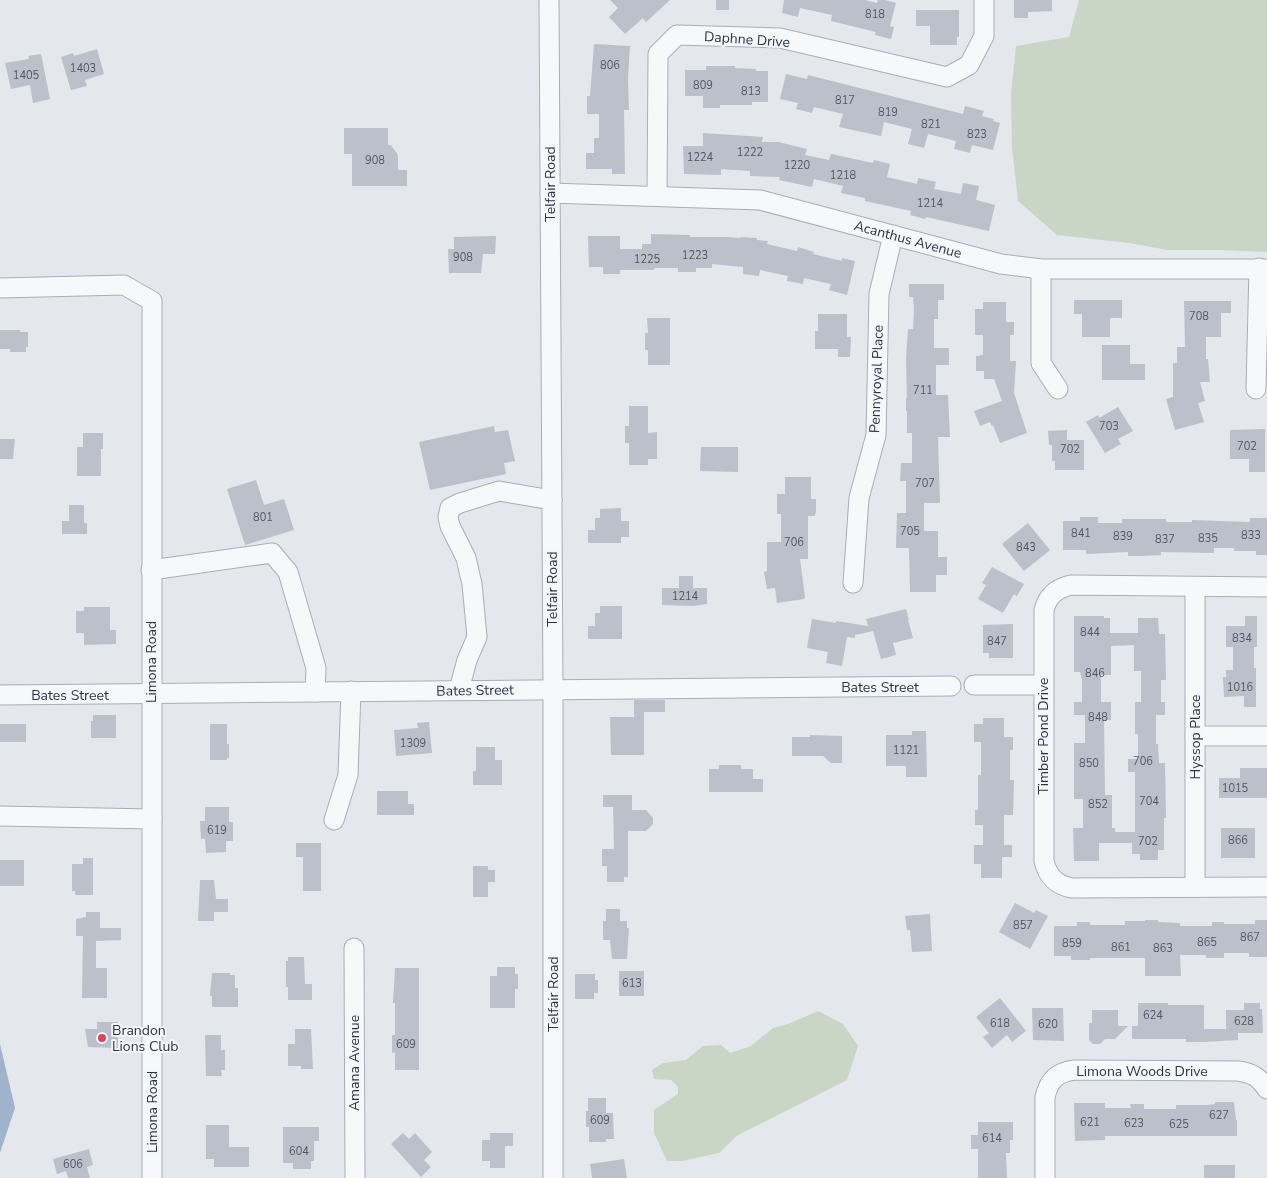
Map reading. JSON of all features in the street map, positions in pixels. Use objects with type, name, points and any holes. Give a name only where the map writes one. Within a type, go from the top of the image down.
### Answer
[{"type":"street","name":"Telfair Road","points":[[549,0],[553,689],[553,1178]]},
{"type":"street","name":"Daphne Drive","points":[[657,196],[658,54],[676,35],[780,38],[947,77],[969,65],[984,36],[984,0]]},
{"type":"street","name":"Acanthus Avenue","points":[[550,193],[760,200],[1001,264],[1041,269],[1263,269]]},
{"type":"street","name":"Pennyroyal Place","points":[[854,583],[859,498],[876,435],[879,294],[893,235]]},
{"type":"street","points":[[1041,269],[1041,363],[1058,389]]},
{"type":"street","points":[[1256,389],[1263,269]]},
{"type":"street","name":"Limona Road","points":[[0,288],[124,286],[152,301],[152,1178]]},
{"type":"street","points":[[459,690],[467,660],[477,637],[472,584],[466,558],[450,526],[448,517],[450,508],[474,498],[499,491],[552,500]]},
{"type":"street","points":[[151,570],[272,553],[288,572],[316,668],[315,692]]},
{"type":"street","name":"Timber Pond Drive","points":[[1267,587],[1071,585],[1060,588],[1052,593],[1046,601],[1044,610],[1043,685],[1044,861],[1050,876],[1061,886],[1072,888],[1267,887]]},
{"type":"street","name":"Hyssop Place","points":[[1195,587],[1195,887]]},
{"type":"street","points":[[974,685],[1043,685]]},
{"type":"street","name":"Bates Street","points":[[0,695],[950,686]]},
{"type":"street","points":[[334,820],[348,775],[350,691]]},
{"type":"street","points":[[1195,736],[1267,736]]},
{"type":"street","points":[[0,816],[152,819]]},
{"type":"street","name":"Amana Avenue","points":[[354,948],[355,1178]]},
{"type":"street","name":"Limona Woods Drive","points":[[1045,1178],[1045,1097],[1048,1085],[1053,1078],[1063,1072],[1075,1070],[1238,1071],[1251,1073],[1261,1080],[1267,1089]]},
{"type":"green space","points":[[1079,0],[1267,0],[1267,252],[1168,250],[1129,243],[1057,235],[1018,201],[1012,147],[1011,94],[1016,46],[1069,37]]},
{"type":"green space","points":[[818,1011],[843,1024],[858,1046],[847,1080],[738,1135],[719,1153],[682,1161],[667,1161],[654,1133],[654,1110],[678,1094],[678,1087],[671,1080],[654,1079],[652,1070],[663,1063],[686,1060],[703,1046],[721,1045],[730,1053],[751,1046],[773,1028],[788,1024]]},
{"type":"water","points":[[0,1044],[15,1108],[0,1153]]},
{"type":"building","points":[[610,0],[670,0],[646,22],[643,18],[625,34],[609,17],[618,8]]},
{"type":"building","points":[[716,0],[729,0],[729,10],[716,10]]},
{"type":"building","points":[[784,0],[865,0],[877,3],[878,0],[885,0],[896,3],[890,26],[894,27],[891,39],[875,35],[876,32],[831,21],[832,15],[800,8],[798,17],[782,13]]},
{"type":"building","points":[[1014,0],[1052,0],[1052,11],[1028,12],[1028,18],[1014,18]]},
{"type":"building","points":[[916,10],[959,10],[959,37],[957,37],[957,45],[930,45],[930,26],[916,26]]},
{"type":"building","points":[[594,44],[630,46],[629,110],[624,110],[625,174],[612,174],[612,169],[586,169],[586,153],[594,153],[594,138],[599,138],[599,114],[587,114],[587,96],[590,96]]},
{"type":"building","points":[[97,49],[104,74],[85,80],[87,86],[71,90],[61,57],[73,53],[74,56]]},
{"type":"building","points":[[41,54],[50,99],[33,103],[30,85],[11,89],[5,63],[29,59],[28,56]]},
{"type":"building","points":[[706,66],[735,66],[735,68],[768,71],[768,102],[752,102],[752,105],[720,105],[720,108],[703,108],[703,96],[685,96],[685,70],[706,70]]},
{"type":"building","points":[[786,74],[807,79],[808,75],[963,114],[965,106],[984,111],[982,116],[994,119],[993,121],[1000,123],[993,150],[972,145],[970,153],[954,149],[956,141],[928,134],[924,148],[908,144],[912,129],[884,122],[881,136],[839,127],[843,114],[814,107],[812,113],[796,109],[798,103],[780,99]]},
{"type":"building","points":[[344,128],[388,128],[388,145],[391,145],[398,155],[398,170],[407,170],[407,186],[352,186],[352,154],[344,154]]},
{"type":"building","points":[[703,133],[763,137],[762,142],[778,142],[807,149],[805,155],[829,160],[831,154],[873,163],[874,160],[890,164],[887,177],[917,184],[918,178],[936,182],[934,189],[961,194],[963,183],[979,186],[976,200],[995,205],[989,231],[910,215],[911,211],[865,201],[865,198],[841,193],[843,186],[814,179],[812,187],[779,180],[780,177],[750,176],[750,171],[721,169],[721,175],[684,174],[683,146],[703,146]]},
{"type":"building","points":[[651,234],[690,235],[690,237],[757,238],[757,240],[768,241],[767,244],[797,251],[798,247],[814,252],[813,254],[842,261],[842,258],[855,261],[847,295],[829,290],[831,284],[804,278],[803,284],[787,281],[788,276],[760,270],[759,276],[743,274],[743,267],[712,264],[712,268],[696,268],[696,272],[678,272],[678,268],[655,268],[653,270],[620,270],[620,274],[603,274],[603,267],[589,267],[588,236],[620,236],[620,249],[642,249],[642,244],[651,244]]},
{"type":"building","points":[[496,236],[495,254],[483,254],[481,273],[449,273],[448,249],[454,249],[454,237]]},
{"type":"building","points":[[909,284],[944,284],[944,300],[938,300],[938,319],[934,319],[934,348],[949,348],[949,365],[936,365],[936,395],[948,395],[950,437],[938,437],[940,503],[924,503],[924,531],[938,531],[938,557],[947,557],[947,575],[936,575],[936,592],[910,592],[909,548],[896,548],[897,513],[906,513],[906,481],[900,481],[901,463],[912,463],[912,433],[907,433],[906,411],[908,329],[913,329],[914,311],[913,297],[909,297]]},
{"type":"building","points":[[1074,300],[1122,300],[1122,318],[1110,318],[1110,337],[1082,337],[1082,314],[1074,314]]},
{"type":"building","points":[[1184,301],[1231,301],[1231,313],[1221,313],[1221,337],[1206,337],[1206,359],[1208,359],[1210,382],[1200,382],[1205,401],[1198,403],[1204,422],[1175,430],[1166,399],[1173,397],[1173,363],[1177,363],[1177,347],[1185,347]]},
{"type":"building","points":[[983,302],[1006,302],[1006,322],[1014,322],[1014,335],[1010,335],[1010,361],[1016,361],[1014,393],[1027,433],[1000,443],[993,425],[990,422],[980,426],[974,411],[1002,401],[994,379],[984,379],[984,371],[976,371],[976,356],[983,355],[983,335],[975,335],[975,309],[983,309]]},
{"type":"building","points":[[818,314],[847,314],[847,337],[851,337],[850,357],[838,357],[838,349],[815,349],[815,331],[818,331]]},
{"type":"building","points":[[647,318],[670,318],[670,365],[648,365],[648,350],[645,350],[645,333],[648,333]]},
{"type":"building","points":[[0,330],[28,332],[26,352],[10,352],[10,349],[0,349]]},
{"type":"building","points":[[1102,345],[1130,345],[1130,364],[1145,364],[1145,380],[1102,380]]},
{"type":"building","points":[[629,406],[648,406],[648,433],[657,432],[657,459],[648,459],[648,465],[629,465],[629,443],[625,443],[625,426],[629,426]]},
{"type":"building","points":[[1118,407],[1133,431],[1118,439],[1121,444],[1105,453],[1086,422],[1098,415],[1099,418]]},
{"type":"building","points":[[494,426],[495,432],[508,430],[515,461],[504,463],[506,474],[430,490],[419,442]]},
{"type":"building","points":[[1265,429],[1265,472],[1249,472],[1249,459],[1230,459],[1230,430]]},
{"type":"building","points":[[1067,430],[1067,440],[1084,440],[1084,470],[1055,470],[1055,461],[1052,461],[1052,445],[1049,445],[1048,431]]},
{"type":"building","points":[[83,433],[103,433],[101,476],[77,476],[77,447],[83,447]]},
{"type":"building","points":[[0,439],[15,439],[13,459],[0,459]]},
{"type":"building","points":[[701,447],[738,447],[738,472],[700,471]]},
{"type":"building","points":[[785,477],[811,477],[811,499],[816,499],[816,510],[815,516],[808,516],[808,559],[800,559],[805,597],[804,599],[777,603],[775,588],[767,589],[764,572],[767,571],[767,542],[781,542],[781,514],[777,514],[777,494],[785,494]]},
{"type":"building","points":[[256,480],[264,505],[284,499],[294,530],[245,545],[227,489]]},
{"type":"building","points":[[69,505],[84,505],[84,523],[87,523],[87,534],[62,534],[62,521],[69,521]]},
{"type":"building","points":[[621,508],[621,521],[629,521],[629,537],[621,537],[621,543],[588,543],[588,530],[595,530],[595,518],[600,518],[600,509]]},
{"type":"building","points":[[1080,517],[1098,517],[1098,523],[1122,523],[1122,519],[1166,519],[1166,522],[1192,522],[1192,520],[1250,522],[1250,518],[1267,518],[1267,555],[1256,555],[1256,551],[1234,551],[1234,548],[1214,548],[1214,553],[1161,552],[1161,555],[1140,556],[1128,556],[1128,552],[1086,554],[1086,550],[1063,550],[1063,521],[1080,521]]},
{"type":"building","points":[[1028,523],[1050,550],[1024,571],[1002,544]]},
{"type":"building","points":[[992,567],[1024,584],[1017,596],[1014,594],[1003,613],[978,599],[986,585],[982,583]]},
{"type":"building","points":[[679,576],[693,576],[693,588],[707,588],[707,604],[693,606],[662,605],[662,588],[679,588]]},
{"type":"building","points":[[600,606],[622,606],[622,639],[588,639],[588,626],[595,626],[595,613],[600,613]]},
{"type":"building","points":[[84,607],[110,607],[110,630],[116,630],[116,644],[84,645],[84,633],[76,633],[76,611],[84,611]]},
{"type":"building","points":[[906,609],[913,638],[893,643],[896,655],[881,659],[873,631],[855,635],[855,638],[847,637],[842,666],[826,663],[828,652],[807,648],[812,619],[868,626],[866,619]]},
{"type":"building","points":[[1074,616],[1104,616],[1104,618],[1110,618],[1110,633],[1138,633],[1138,618],[1158,618],[1159,634],[1165,634],[1166,680],[1161,680],[1161,702],[1165,702],[1165,715],[1156,715],[1156,744],[1158,744],[1159,763],[1165,763],[1166,818],[1164,818],[1164,850],[1158,850],[1158,860],[1140,860],[1140,854],[1132,854],[1132,843],[1099,843],[1099,861],[1074,861],[1073,828],[1083,828],[1083,799],[1074,799],[1074,743],[1085,743],[1085,715],[1074,715],[1074,702],[1082,702],[1082,680],[1080,672],[1074,672]],"holes":[[[1134,645],[1134,671],[1141,671],[1141,702],[1135,702],[1135,734],[1138,734],[1138,759],[1128,759],[1128,772],[1135,772],[1135,832],[1115,832],[1115,828],[1112,828],[1112,795],[1105,795],[1104,720],[1111,720],[1111,702],[1101,702],[1101,675],[1111,675],[1111,646]]]},
{"type":"building","points":[[1245,616],[1257,616],[1257,647],[1254,647],[1256,707],[1244,707],[1244,696],[1224,697],[1223,677],[1226,677],[1226,670],[1233,670],[1233,647],[1226,647],[1226,626],[1245,626]]},
{"type":"building","points":[[1013,624],[1013,658],[989,658],[989,653],[983,653],[983,625]]},
{"type":"building","points":[[634,700],[665,700],[665,712],[644,712],[644,755],[611,755],[610,717],[634,717]]},
{"type":"building","points":[[93,715],[116,715],[116,738],[91,738]]},
{"type":"building","points":[[983,718],[1004,718],[1004,737],[1013,737],[1013,750],[1010,750],[1010,780],[1014,780],[1013,815],[1004,815],[1004,845],[1012,845],[1012,857],[1002,857],[1002,878],[981,878],[981,864],[974,864],[974,845],[983,845],[983,825],[975,825],[975,810],[978,810],[978,775],[981,775],[981,742],[974,742],[974,724],[983,724]]},
{"type":"building","points":[[429,722],[432,753],[396,756],[394,730],[418,728],[417,723]]},
{"type":"building","points":[[0,724],[26,724],[26,742],[0,742]]},
{"type":"building","points":[[210,724],[227,724],[229,758],[227,760],[210,760]]},
{"type":"building","points":[[912,731],[926,731],[927,777],[906,777],[906,766],[886,766],[886,735],[912,735]]},
{"type":"building","points":[[810,735],[842,736],[842,763],[831,763],[823,756],[792,756],[792,737],[810,737]]},
{"type":"building","points":[[476,747],[495,747],[495,760],[502,760],[502,785],[473,785],[473,771],[476,771]]},
{"type":"building","points":[[719,765],[741,765],[741,769],[753,769],[753,779],[763,779],[763,792],[709,792],[709,769],[719,769]]},
{"type":"building","points":[[1240,768],[1267,768],[1267,798],[1219,798],[1219,778],[1240,778]]},
{"type":"building","points":[[377,791],[408,791],[408,804],[414,804],[414,815],[377,815]]},
{"type":"building","points":[[603,795],[632,795],[632,810],[646,810],[653,818],[653,824],[646,831],[628,831],[628,877],[624,877],[624,882],[607,882],[607,866],[602,866],[602,849],[614,849],[613,807],[603,807]]},
{"type":"building","points":[[205,807],[229,807],[229,822],[233,822],[233,841],[226,841],[226,852],[206,853],[205,839],[201,839],[200,821],[205,821]]},
{"type":"building","points":[[1221,828],[1255,828],[1255,858],[1221,858]]},
{"type":"building","points":[[296,843],[321,843],[321,891],[303,891],[303,857],[296,857]]},
{"type":"building","points":[[83,858],[93,858],[93,895],[75,895],[75,891],[72,891],[72,864],[83,864]]},
{"type":"building","points":[[0,860],[24,860],[24,886],[0,886]]},
{"type":"building","points":[[473,866],[488,866],[488,870],[495,870],[495,882],[488,882],[488,897],[473,897]]},
{"type":"building","points":[[200,880],[214,880],[216,899],[228,899],[228,912],[214,912],[214,921],[198,921]]},
{"type":"building","points":[[1015,903],[1034,913],[1036,910],[1048,916],[1030,949],[999,932]]},
{"type":"building","points":[[606,909],[620,909],[620,921],[627,921],[627,928],[629,928],[627,959],[612,959],[610,940],[603,940],[603,921],[606,921]]},
{"type":"building","points":[[86,912],[100,912],[100,928],[121,928],[121,940],[96,941],[96,968],[107,968],[107,998],[82,998],[83,936],[76,936],[76,919],[86,917]]},
{"type":"building","points":[[930,914],[932,951],[912,952],[910,930],[907,930],[905,916]]},
{"type":"building","points":[[1145,920],[1180,923],[1180,926],[1212,926],[1212,922],[1255,924],[1255,920],[1267,920],[1267,957],[1249,957],[1249,953],[1224,953],[1224,958],[1206,958],[1206,955],[1180,955],[1181,976],[1145,976],[1145,958],[1071,960],[1071,956],[1054,956],[1054,926],[1077,926],[1077,922],[1090,922],[1090,925],[1125,925],[1125,921]]},
{"type":"building","points":[[288,957],[304,957],[305,984],[312,984],[312,1000],[288,1000],[286,961],[288,961]]},
{"type":"building","points":[[497,967],[515,967],[515,974],[518,974],[518,989],[515,989],[515,1008],[490,1008],[490,976],[497,976]]},
{"type":"building","points":[[395,968],[419,968],[419,1070],[395,1070],[395,1052],[392,1053],[392,1035],[395,1035],[395,1003],[393,1003]]},
{"type":"building","points":[[619,971],[644,971],[644,996],[619,996]]},
{"type":"building","points":[[212,973],[230,973],[230,975],[235,975],[235,988],[238,988],[238,1007],[212,1007],[212,996],[210,996]]},
{"type":"building","points":[[575,974],[595,974],[595,980],[598,980],[598,993],[594,993],[594,999],[575,999]]},
{"type":"building","points":[[1000,998],[1026,1031],[1012,1042],[1007,1035],[992,1048],[983,1037],[989,1033],[976,1017]]},
{"type":"building","points":[[1138,1003],[1204,1005],[1204,1029],[1226,1029],[1226,1010],[1244,1010],[1244,1003],[1260,1003],[1263,1033],[1238,1033],[1238,1040],[1204,1042],[1186,1042],[1186,1039],[1132,1039],[1132,1026],[1138,1026]]},
{"type":"building","points":[[1032,1008],[1063,1008],[1064,1041],[1033,1040]]},
{"type":"building","points":[[1092,1010],[1118,1010],[1118,1026],[1128,1026],[1115,1039],[1105,1039],[1100,1044],[1093,1044],[1089,1040],[1089,1023],[1092,1023]]},
{"type":"building","name":"Brandon Lions Club","points":[[97,1022],[118,1022],[118,1048],[88,1047],[85,1029],[97,1029]]},
{"type":"building","points":[[295,1029],[311,1029],[313,1069],[301,1069],[301,1066],[288,1066],[288,1044],[295,1044]]},
{"type":"building","points":[[205,1035],[221,1035],[221,1050],[225,1050],[225,1070],[221,1070],[222,1076],[206,1076]]},
{"type":"building","points":[[588,1098],[606,1098],[606,1113],[613,1113],[614,1139],[606,1139],[606,1142],[589,1142],[589,1127],[586,1127]]},
{"type":"building","points":[[1215,1102],[1234,1102],[1237,1136],[1105,1136],[1105,1140],[1075,1141],[1074,1103],[1105,1103],[1105,1108],[1131,1108],[1130,1104],[1144,1104],[1144,1109],[1176,1109],[1176,1105],[1208,1105],[1215,1104]]},
{"type":"building","points":[[978,1122],[1013,1122],[1013,1140],[1010,1140],[1010,1153],[1006,1153],[1007,1178],[978,1178],[978,1149],[971,1149],[971,1135],[978,1135]]},
{"type":"building","points":[[206,1125],[229,1125],[229,1147],[249,1147],[249,1167],[214,1167],[214,1159],[206,1159]]},
{"type":"building","points":[[283,1127],[319,1127],[319,1141],[314,1141],[314,1161],[311,1161],[311,1169],[293,1169],[293,1163],[283,1163]]},
{"type":"building","points":[[403,1133],[409,1139],[415,1133],[432,1152],[424,1160],[431,1167],[421,1177],[391,1144]]},
{"type":"building","points":[[490,1133],[513,1133],[513,1146],[505,1146],[505,1168],[490,1168],[490,1161],[482,1161],[482,1140],[490,1140]]},
{"type":"building","points":[[89,1149],[93,1165],[87,1167],[90,1178],[68,1178],[66,1171],[57,1174],[53,1159]]},
{"type":"building","points":[[624,1159],[627,1178],[592,1178],[590,1164]]},
{"type":"building","points":[[1204,1165],[1235,1165],[1235,1178],[1204,1178]]},
{"type":"place","name":"Brandon Lions Club","points":[[102,1038]]}]
